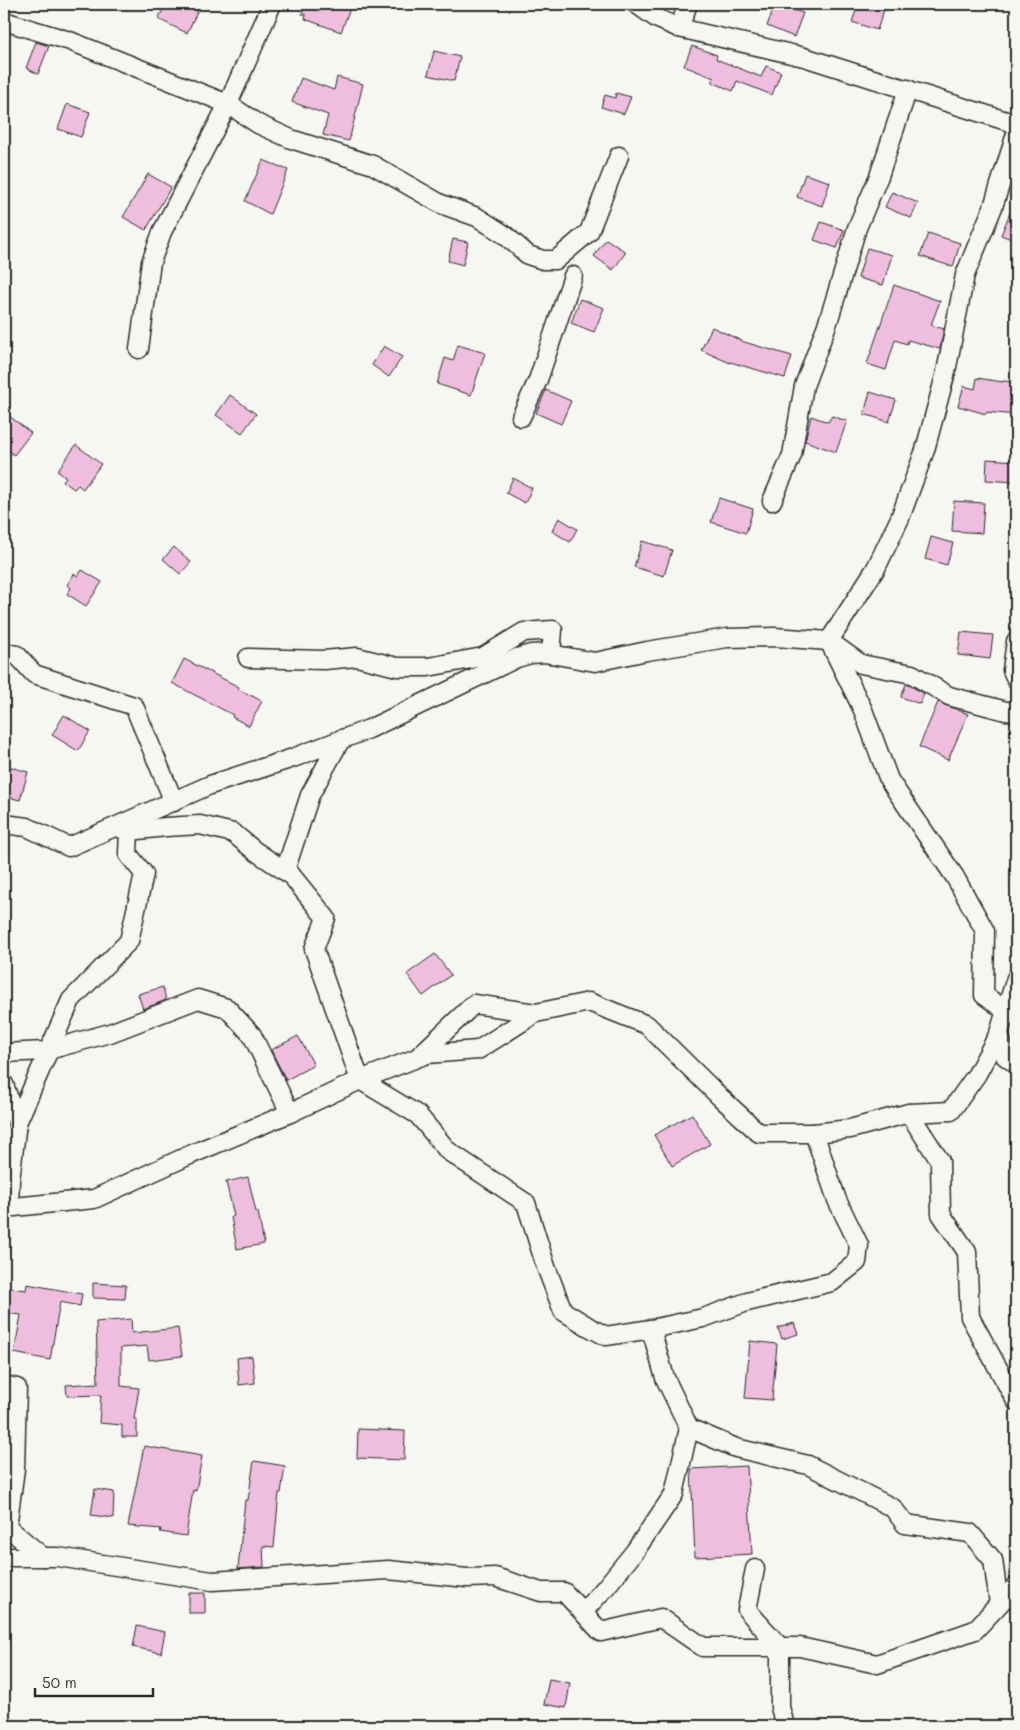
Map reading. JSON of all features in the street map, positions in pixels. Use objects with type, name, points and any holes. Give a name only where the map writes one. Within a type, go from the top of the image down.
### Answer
[{"type":"street","points":[[139,349],[151,262],[162,232],[228,104],[272,4]]},
{"type":"street","points":[[636,4],[656,18],[679,28],[804,57],[1016,124]]},
{"type":"street","points":[[679,28],[688,4]]},
{"type":"street","points":[[4,21],[70,42],[228,104],[258,124],[291,139],[373,165],[441,204],[476,218],[505,235],[528,255],[543,260],[556,260],[589,232],[619,156]]},
{"type":"street","points":[[772,501],[792,455],[804,386],[828,322],[857,228],[878,176],[908,90]]},
{"type":"street","points":[[829,642],[876,568],[900,518],[925,450],[946,372],[965,275],[993,207],[1016,134]]},
{"type":"street","points":[[522,417],[538,380],[573,276],[582,238]]},
{"type":"street","points":[[549,260],[573,276]]},
{"type":"street","points":[[248,658],[324,660],[356,657],[397,667],[428,667],[483,657],[524,632],[553,630],[551,654]]},
{"type":"street","points":[[4,824],[27,827],[69,847],[122,829],[210,785],[293,758],[369,729],[517,658],[531,654],[551,654],[595,662],[647,650],[727,638],[775,637],[829,642],[862,664],[912,674],[949,696],[1016,712]]},
{"type":"street","points":[[829,642],[863,710],[889,780],[954,877],[984,932],[984,995],[1011,1013]]},
{"type":"street","points":[[1016,642],[1012,670],[1016,679]]},
{"type":"street","points":[[4,653],[17,656],[34,674],[134,706],[174,802]]},
{"type":"street","points":[[285,872],[310,795],[341,739]]},
{"type":"street","points":[[122,829],[200,825],[234,833],[255,852],[291,875],[326,918],[314,949],[360,1080],[418,1115],[448,1151],[526,1202],[546,1267],[563,1311],[606,1336],[703,1318],[773,1295],[832,1282],[856,1262],[859,1245],[837,1200],[814,1134]]},
{"type":"street","points":[[122,829],[128,854],[144,874],[129,941],[71,1000],[17,1122],[6,1207],[94,1199],[192,1154],[290,1114],[360,1080],[427,1054],[478,1050],[536,1013]]},
{"type":"street","points":[[417,1058],[474,1004],[536,1013],[589,1002],[647,1026],[759,1133],[814,1134],[850,1128],[909,1113],[951,1111],[977,1074],[1011,1013],[1016,978]]},
{"type":"street","points":[[4,1053],[49,1050],[110,1033],[198,999],[226,1008],[252,1034],[272,1071],[290,1114]]},
{"type":"street","points":[[999,1033],[1005,1056],[1016,1064]]},
{"type":"street","points":[[4,1084],[17,1122]]},
{"type":"street","points":[[909,1113],[940,1162],[941,1214],[968,1252],[970,1317],[1016,1401]]},
{"type":"street","points":[[583,1612],[635,1551],[674,1494],[689,1428],[666,1378],[651,1329]]},
{"type":"street","points":[[4,1385],[17,1388],[14,1469],[5,1528],[43,1557]]},
{"type":"street","points":[[689,1428],[736,1448],[808,1465],[893,1508],[905,1524],[970,1533],[993,1560],[999,1604]]},
{"type":"street","points":[[4,1557],[58,1557],[212,1581],[388,1570],[467,1578],[495,1577],[541,1592],[564,1592],[601,1632],[661,1618],[703,1647],[800,1648],[877,1664],[976,1630],[1016,1586]]},
{"type":"street","points":[[755,1569],[747,1610],[780,1648],[780,1707],[785,1726]]},
{"type":"building","points":[[170,4],[201,4],[187,33],[158,19],[164,8],[167,10]]},
{"type":"building","points":[[306,4],[339,4],[350,8],[341,32],[305,19],[306,15],[302,14]]},
{"type":"building","points":[[775,4],[803,13],[794,37],[767,26]]},
{"type":"building","points":[[858,4],[875,4],[885,7],[877,30],[852,22]]},
{"type":"building","points":[[36,42],[49,46],[38,74],[26,68]]},
{"type":"building","points":[[692,46],[717,55],[716,59],[761,77],[766,66],[781,72],[772,95],[737,81],[733,91],[712,82],[714,78],[684,66]]},
{"type":"building","points":[[434,51],[460,57],[454,81],[428,75]]},
{"type":"building","points":[[337,77],[363,84],[349,141],[323,135],[328,115],[292,102],[301,78],[334,90]]},
{"type":"building","points":[[616,93],[631,97],[624,114],[601,107],[605,95],[615,98]]},
{"type":"building","points":[[67,104],[90,112],[81,137],[58,129]]},
{"type":"building","points":[[263,160],[288,170],[270,214],[245,201]]},
{"type":"building","points":[[148,174],[171,187],[146,230],[123,217]]},
{"type":"building","points":[[805,174],[830,182],[822,206],[797,197]]},
{"type":"building","points":[[892,192],[918,203],[911,218],[885,207]]},
{"type":"building","points":[[1016,198],[1016,241],[1001,235]]},
{"type":"building","points":[[821,222],[844,230],[837,248],[814,240]]},
{"type":"building","points":[[928,233],[960,243],[953,267],[920,256]]},
{"type":"building","points":[[453,239],[468,242],[463,265],[448,261]]},
{"type":"building","points":[[606,239],[626,252],[613,270],[594,256]]},
{"type":"building","points":[[867,248],[892,255],[883,285],[858,278]]},
{"type":"building","points":[[894,285],[940,301],[931,325],[944,329],[940,349],[908,340],[907,344],[895,340],[886,370],[867,364]]},
{"type":"building","points":[[580,299],[604,308],[594,332],[571,323]]},
{"type":"building","points":[[712,327],[744,342],[792,356],[785,378],[730,363],[701,350]]},
{"type":"building","points":[[458,345],[485,353],[471,395],[437,384],[445,358],[453,361]]},
{"type":"building","points":[[384,346],[402,357],[389,377],[372,365]]},
{"type":"building","points":[[977,378],[1016,382],[1016,415],[986,412],[986,414],[958,406],[964,386],[975,389]]},
{"type":"building","points":[[546,390],[571,401],[561,424],[536,413]]},
{"type":"building","points":[[870,392],[896,400],[889,422],[864,414]]},
{"type":"building","points":[[230,395],[256,414],[242,433],[216,415]]},
{"type":"building","points":[[4,412],[31,433],[14,455],[4,447]]},
{"type":"building","points":[[811,416],[828,422],[832,416],[847,421],[836,452],[805,441]]},
{"type":"building","points":[[76,445],[101,464],[83,489],[78,485],[74,489],[63,481],[66,477],[57,471]]},
{"type":"building","points":[[987,459],[1016,461],[1015,482],[986,480]]},
{"type":"building","points":[[513,478],[532,488],[525,503],[506,493]]},
{"type":"building","points":[[719,498],[753,509],[746,533],[711,522]]},
{"type":"building","points":[[954,501],[984,503],[982,533],[952,531]]},
{"type":"building","points":[[559,518],[577,529],[570,542],[552,531]]},
{"type":"building","points":[[931,537],[953,543],[947,565],[925,559]]},
{"type":"building","points":[[642,541],[672,550],[664,576],[634,567]]},
{"type":"building","points":[[174,547],[191,562],[180,574],[163,559]]},
{"type":"building","points":[[82,570],[102,582],[86,606],[67,594],[71,588],[67,585],[74,574],[78,576]]},
{"type":"building","points":[[961,632],[993,635],[990,659],[958,655]]},
{"type":"building","points":[[184,659],[262,701],[249,726],[232,717],[233,715],[172,683]]},
{"type":"building","points":[[906,684],[924,693],[920,704],[901,697]]},
{"type":"building","points":[[938,702],[968,714],[948,760],[919,747]]},
{"type":"building","points":[[64,715],[90,731],[78,751],[52,735]]},
{"type":"building","points":[[4,765],[28,772],[20,800],[4,796]]},
{"type":"building","points":[[435,954],[451,975],[423,996],[407,974]]},
{"type":"building","points":[[163,987],[166,1000],[143,1009],[138,994]]},
{"type":"building","points":[[298,1036],[314,1065],[286,1080],[271,1050]]},
{"type":"building","points":[[692,1114],[710,1144],[672,1166],[654,1135]]},
{"type":"building","points":[[248,1177],[256,1212],[258,1212],[264,1244],[237,1249],[231,1217],[234,1216],[226,1182]]},
{"type":"building","points":[[93,1283],[126,1285],[125,1299],[93,1298]]},
{"type":"building","points":[[27,1284],[82,1294],[80,1306],[60,1302],[50,1360],[14,1353],[21,1315],[4,1313],[4,1287],[26,1290]]},
{"type":"building","points":[[131,1319],[132,1333],[178,1328],[182,1356],[149,1360],[147,1346],[121,1348],[121,1386],[139,1388],[134,1419],[137,1419],[137,1437],[122,1437],[122,1425],[99,1423],[101,1395],[67,1396],[66,1385],[98,1383],[96,1322]]},
{"type":"building","points":[[794,1323],[798,1334],[782,1339],[778,1328]]},
{"type":"building","points":[[750,1341],[777,1344],[772,1400],[745,1398]]},
{"type":"building","points":[[252,1356],[255,1383],[239,1385],[237,1358]]},
{"type":"building","points":[[358,1429],[405,1431],[404,1460],[357,1458]]},
{"type":"building","points":[[144,1446],[202,1456],[196,1491],[193,1490],[186,1536],[160,1532],[161,1529],[128,1526]]},
{"type":"building","points":[[254,1461],[285,1466],[281,1493],[279,1493],[274,1547],[263,1546],[264,1567],[238,1569],[245,1500],[248,1500]]},
{"type":"building","points":[[747,1466],[752,1554],[695,1557],[691,1469]]},
{"type":"building","points":[[95,1489],[114,1492],[113,1518],[91,1515]]},
{"type":"building","points":[[189,1593],[205,1593],[205,1613],[189,1613]]},
{"type":"building","points":[[137,1626],[165,1632],[161,1653],[133,1647]]},
{"type":"building","points":[[549,1679],[570,1683],[566,1708],[544,1704]]}]
